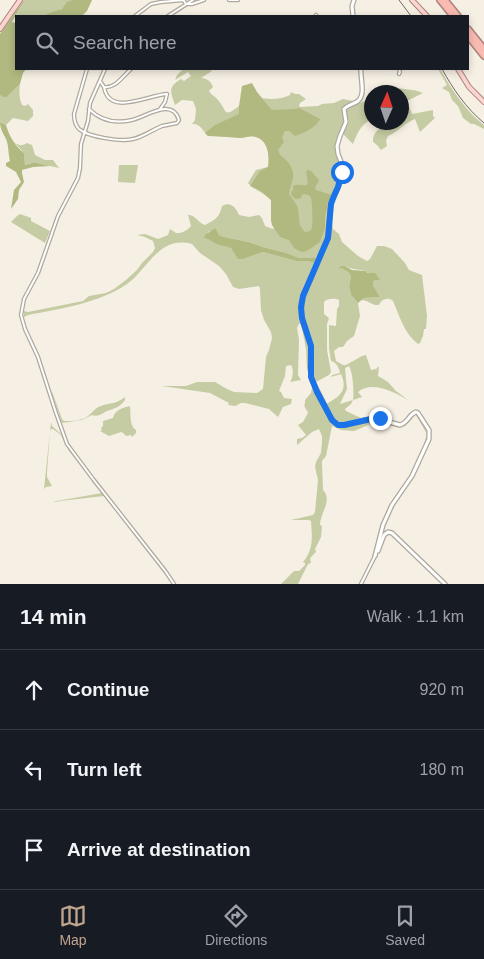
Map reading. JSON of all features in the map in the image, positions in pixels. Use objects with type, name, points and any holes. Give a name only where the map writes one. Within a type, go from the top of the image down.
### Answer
[{"type":"highway","points":[[440,0],[451,15]]},
{"type":"highway","points":[[445,0],[457,15]]},
{"type":"highway","points":[[469,29],[484,49]]},
{"type":"highway","points":[[469,37],[484,56]]},
{"type":"main road","points":[[0,29],[20,0]]},
{"type":"main road","points":[[412,0],[426,15]]},
{"type":"main road","points":[[459,70],[469,87],[484,102]]},
{"type":"street","points":[[136,15],[151,4],[184,0],[186,4]]},
{"type":"street","points":[[170,15],[194,0]]},
{"type":"street","points":[[186,4],[204,0]]},
{"type":"street","points":[[229,0],[238,0]]},
{"type":"street","points":[[353,15],[352,6],[354,0]]},
{"type":"street","points":[[87,70],[74,114],[78,127],[85,132],[110,138],[130,140],[161,127],[179,122],[179,118],[174,111],[169,109],[151,112],[135,120],[123,122],[101,119],[89,109]]},
{"type":"street","points":[[105,70],[89,109],[81,144],[78,178],[54,226],[38,272],[22,304],[21,318],[38,357],[67,444],[174,584]]},
{"type":"street","points":[[104,87],[107,88],[115,84],[130,70]]},
{"type":"street","points":[[361,70],[362,97],[344,109],[346,122],[337,146],[342,164],[342,172],[331,204],[328,238],[303,296],[301,312],[311,346],[311,377],[333,422],[338,425],[344,425],[375,418],[400,425],[406,422],[412,413],[416,412],[429,433],[429,439],[412,476],[392,505],[384,522],[375,556]]},
{"type":"street","points":[[399,70],[400,74]]},
{"type":"street","points":[[100,81],[106,96],[116,102],[128,103],[167,94],[165,102],[159,110]]},
{"type":"street","points":[[361,584],[380,548],[385,534],[388,532],[392,532],[445,584]]},
{"type":"green space","points":[[25,0],[72,0],[62,9],[50,14],[17,15]]},
{"type":"green space","points":[[25,0],[12,22],[15,23],[15,70],[25,70],[20,84],[7,97],[0,95],[0,34]]},
{"type":"green space","points":[[72,0],[92,0],[83,15],[44,15],[62,9],[67,2]]},
{"type":"green space","points":[[182,70],[212,71],[201,78],[211,83],[213,87],[209,91],[226,112],[230,112],[239,106],[239,110],[271,109],[262,98],[280,98],[290,95],[291,92],[299,94],[306,99],[300,103],[300,107],[318,106],[343,99],[353,101],[346,104],[342,109],[344,121],[335,147],[340,164],[339,176],[329,204],[326,238],[316,258],[299,258],[249,242],[224,237],[214,230],[208,232],[207,238],[217,244],[231,248],[243,259],[263,252],[296,261],[314,263],[303,289],[299,309],[301,323],[297,328],[299,340],[298,375],[301,380],[290,382],[293,369],[291,365],[286,366],[285,376],[279,391],[284,398],[292,399],[291,404],[283,407],[278,417],[269,409],[245,403],[235,406],[228,405],[229,403],[210,393],[162,386],[186,386],[197,382],[215,382],[234,392],[257,393],[263,389],[266,357],[272,338],[261,310],[259,286],[239,289],[233,287],[219,266],[200,253],[192,244],[181,242],[163,248],[135,277],[116,291],[92,301],[24,317],[24,311],[28,312],[83,301],[89,296],[106,293],[114,289],[137,270],[155,248],[153,241],[137,235],[145,234],[158,239],[168,235],[170,229],[176,233],[182,232],[191,226],[188,215],[193,216],[205,225],[216,218],[222,206],[228,204],[235,208],[239,215],[249,217],[259,215],[265,226],[274,228],[271,220],[271,200],[248,183],[256,170],[268,167],[269,158],[266,145],[254,136],[240,138],[208,136],[199,126],[192,124],[195,120],[196,109],[193,101],[182,100],[175,105],[171,93],[174,84],[181,79],[184,81],[191,76],[188,72],[175,80]]},
{"type":"green space","points":[[439,70],[441,70],[465,106],[484,125],[484,129],[471,124],[463,118],[449,92],[442,88],[447,85]]},
{"type":"green space","points":[[252,83],[272,110],[299,108],[320,119],[313,128],[295,136],[289,131],[285,131],[282,137],[284,142],[278,150],[292,169],[293,176],[289,194],[296,203],[300,224],[305,232],[310,231],[312,227],[311,198],[309,195],[304,194],[301,198],[296,199],[292,196],[291,192],[293,186],[307,185],[307,170],[311,171],[319,180],[315,188],[316,190],[332,195],[328,202],[325,228],[320,242],[304,252],[294,248],[289,240],[280,237],[272,225],[271,200],[261,191],[250,186],[260,171],[268,167],[269,158],[263,141],[254,136],[240,138],[208,136],[205,133],[215,125],[239,114],[242,86]]},
{"type":"green space","points":[[20,84],[19,95],[22,105],[28,104],[33,110],[33,116],[28,121],[13,118],[6,125],[0,122],[0,95],[7,97]]},
{"type":"green space","points":[[409,89],[423,93],[409,100]]},
{"type":"green space","points":[[364,101],[364,125],[353,144],[344,135],[349,122],[346,110],[348,107]]},
{"type":"green space","points":[[409,106],[412,114],[433,110],[435,118],[420,132],[415,119],[409,122]]},
{"type":"green space","points":[[0,122],[6,125],[13,140],[24,153],[25,165],[37,163],[50,166],[22,170],[24,182],[19,190],[18,199],[11,209],[14,190],[21,182],[16,172],[6,166],[6,163],[10,161],[7,142]]},
{"type":"green space","points":[[378,130],[398,130],[388,136],[387,146],[381,150],[373,142],[375,133]]},
{"type":"green space","points":[[14,142],[20,145],[27,143],[32,145],[35,155],[45,160],[53,160],[59,168],[37,163],[25,165],[24,153]]},
{"type":"green space","points":[[119,165],[138,165],[135,183],[118,182]]},
{"type":"green space","points":[[333,202],[333,229],[339,234],[342,242],[358,256],[367,261],[377,246],[384,246],[392,249],[409,270],[422,275],[427,316],[426,329],[424,329],[423,336],[418,344],[406,330],[393,301],[385,299],[377,305],[361,300],[364,298],[380,297],[373,285],[373,281],[380,280],[363,271],[345,266],[341,268],[351,276],[349,286],[351,295],[358,303],[360,316],[354,336],[343,347],[339,347],[334,351],[336,361],[346,365],[366,355],[371,370],[379,366],[378,376],[388,382],[408,400],[383,388],[369,387],[363,389],[358,392],[362,397],[353,400],[345,409],[361,418],[375,416],[349,424],[335,422],[325,405],[341,393],[344,385],[341,374],[331,377],[340,373],[337,365],[331,361],[329,348],[329,325],[336,326],[339,300],[331,299],[324,302],[324,314],[329,318],[327,324],[327,350],[331,372],[316,382],[313,374],[313,347],[304,316],[306,295],[329,238]],"holes":[[[349,366],[353,382],[353,400],[340,404],[347,389],[345,368]]]},
{"type":"green space","points":[[20,214],[31,218],[31,221],[50,231],[45,243],[11,222]]},
{"type":"green space","points":[[215,228],[219,235],[224,237],[249,242],[299,258],[316,258],[314,263],[296,261],[263,252],[238,259],[231,248],[204,238],[205,235]]},
{"type":"green space","points":[[341,266],[352,270],[375,273],[380,280],[373,281],[373,285],[380,297],[364,298],[358,303],[351,295],[349,286],[351,276],[341,268],[338,269]]},
{"type":"green space","points":[[301,325],[309,346],[310,378],[307,368],[306,349]]},
{"type":"green space","points":[[313,383],[324,411],[337,426],[340,427],[376,419],[397,426],[403,426],[414,413],[417,414],[424,424],[427,434],[416,415],[403,427],[392,426],[378,421],[354,431],[341,430],[332,426],[326,456],[322,461],[323,490],[327,498],[320,525],[322,526],[321,537],[315,549],[316,552],[310,558],[311,563],[308,564],[298,584],[281,584],[294,571],[299,571],[305,565],[303,562],[307,557],[311,543],[311,521],[291,520],[313,515],[315,512],[318,480],[315,467],[321,453],[322,442],[319,429],[312,432],[297,445],[297,439],[306,435],[298,425],[303,422],[308,413],[304,406],[305,400],[311,393]]},
{"type":"green space","points":[[51,390],[64,421],[83,419],[99,407],[125,397],[125,400],[119,406],[100,415],[92,415],[82,420],[62,423]]},
{"type":"green space","points":[[130,406],[131,423],[136,430],[132,437],[131,435],[126,436],[121,432],[109,436],[100,431],[102,430],[103,421],[113,418],[117,411]]},
{"type":"green space","points":[[51,422],[52,426],[62,435],[68,448],[159,565],[104,496],[51,502],[102,493],[69,451],[61,435],[53,429],[50,432],[47,472],[47,477],[52,486],[44,489]]},
{"type":"railway","points":[[399,0],[410,15]]},
{"type":"railway","points":[[443,70],[460,98],[484,123]]},
{"type":"route","points":[[342,172],[340,183],[331,204],[328,238],[303,296],[301,307],[303,323],[311,346],[311,377],[326,411],[334,423],[344,425],[380,418]]}]
